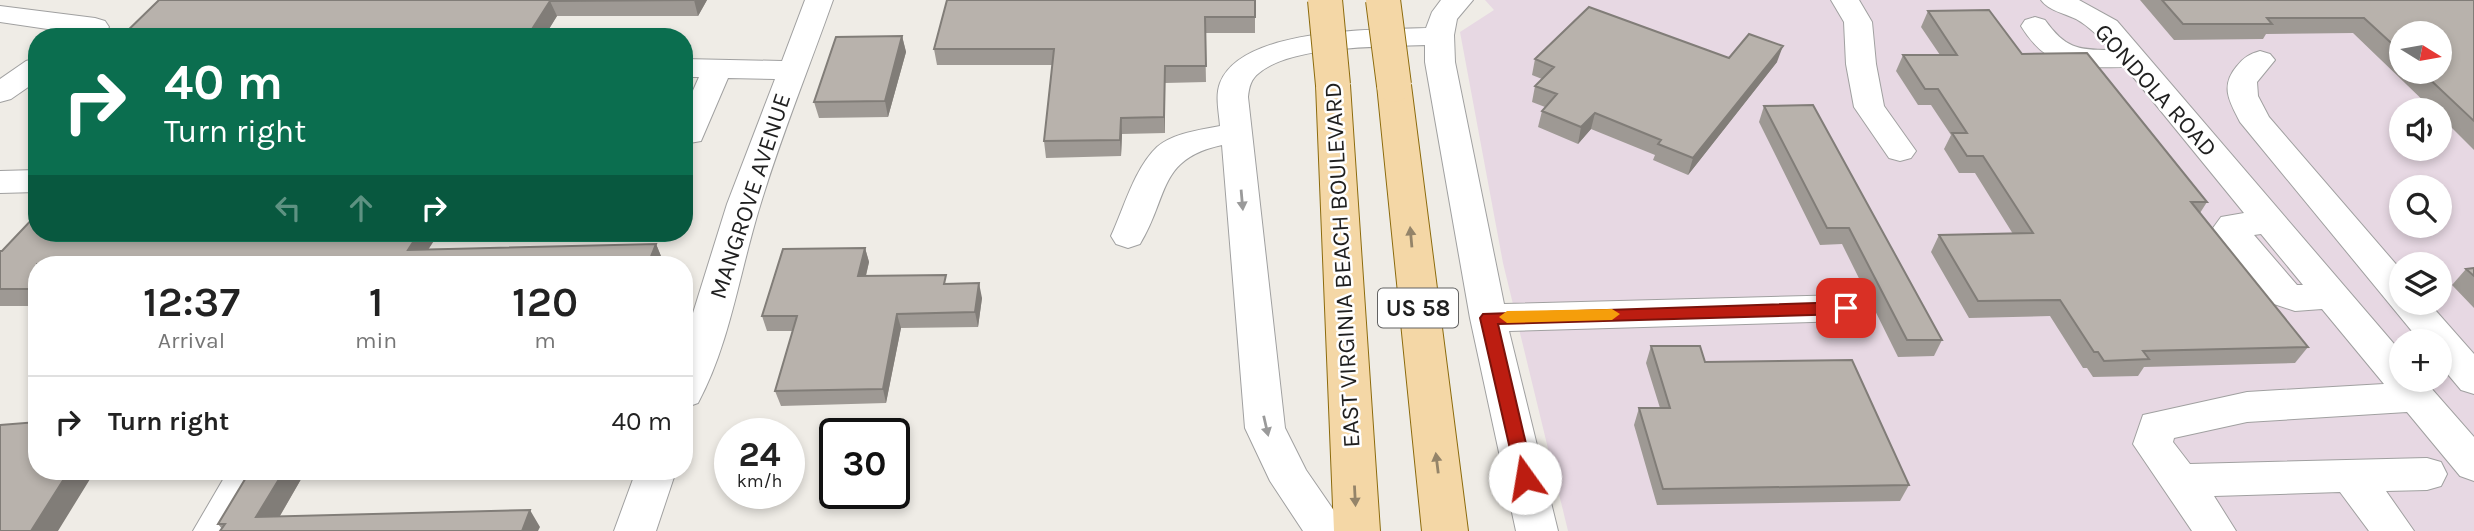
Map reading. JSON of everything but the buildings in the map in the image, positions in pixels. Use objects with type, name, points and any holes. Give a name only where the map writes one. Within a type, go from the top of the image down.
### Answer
[{"type":"main road","name":"EAST VIRGINIA BEACH BOULEVARD","points":[[1325,0],[1333,85],[1357,531]]},
{"type":"main road","name":"US 58","points":[[1383,0],[1421,339],[1446,531]]},
{"type":"street","name":"MANGROVE AVENUE","points":[[693,369],[744,204],[819,0]]},
{"type":"street","points":[[1459,0],[1450,5],[1442,16],[1438,36],[1440,62],[1489,318],[1537,531]]},
{"type":"street","points":[[1845,0],[1858,22],[1861,64],[1869,107],[1900,152]]},
{"type":"street","name":"GONDOLA ROAD","points":[[2055,0],[2086,13],[2107,27],[2389,363]]},
{"type":"street","points":[[0,14],[68,28]]},
{"type":"street","points":[[2035,26],[2050,47],[2063,52],[2090,58],[2132,58]]},
{"type":"street","points":[[1327,531],[1290,483],[1278,463],[1265,428],[1233,97],[1236,80],[1255,61],[1294,46],[1438,36]]},
{"type":"street","points":[[2260,60],[2245,71],[2240,84],[2244,100],[2256,122],[2389,280]]},
{"type":"street","points":[[693,68],[792,70]]},
{"type":"street","points":[[693,127],[717,69]]},
{"type":"street","points":[[0,93],[28,73]]},
{"type":"street","points":[[1128,236],[1162,165],[1170,154],[1196,142],[1236,132]]},
{"type":"street","points":[[0,182],[28,181]]},
{"type":"street","points":[[1489,318],[1846,308]]},
{"type":"street","points":[[2419,315],[2474,380]]},
{"type":"street","points":[[2215,531],[2153,444],[2157,426],[2247,407],[2300,402],[2389,388]]},
{"type":"street","name":"GONDOLA ROAD","points":[[2413,392],[2474,465]]},
{"type":"street","points":[[2181,481],[2427,474]]},
{"type":"street","points":[[2350,475],[2393,531]]},
{"type":"street","points":[[214,531],[244,480]]},
{"type":"street","points":[[635,531],[653,480]]},
{"type":"shaded area","points":[[1485,0],[2474,0],[2474,531],[1568,531],[1503,263],[1460,32],[1494,10]]},
{"type":"slow traffic","points":[[1507,317],[1612,314]]},
{"type":"route","points":[[1525,478],[1489,318],[1846,308]]}]
